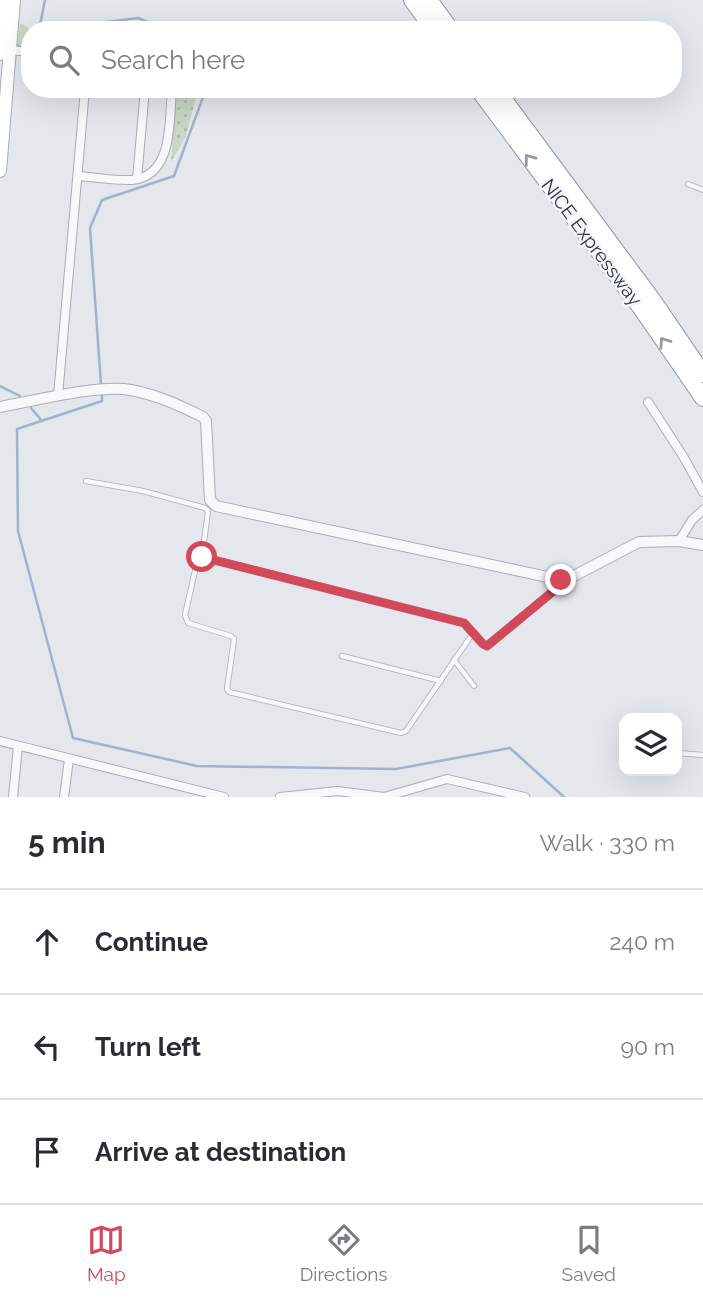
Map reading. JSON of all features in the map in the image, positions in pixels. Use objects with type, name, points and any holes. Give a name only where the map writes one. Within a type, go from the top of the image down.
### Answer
[{"type":"highway","points":[[412,0],[427,21]]},
{"type":"highway","points":[[429,0],[444,21]]},
{"type":"highway","name":"NICE Expressway","points":[[485,98],[641,308],[703,398]]},
{"type":"highway","name":"NICE Expressway","points":[[503,98],[654,302],[703,374]]},
{"type":"main road","points":[[0,171],[5,0]]},
{"type":"main road","points":[[5,52],[14,0]]},
{"type":"street","points":[[58,396],[84,98]]},
{"type":"street","points":[[137,179],[144,98]]},
{"type":"street","points":[[78,176],[137,179],[151,173],[165,157],[171,98]]},
{"type":"street","points":[[0,407],[106,390],[131,390],[169,400],[204,418],[208,424],[210,500],[216,506],[557,579],[568,579],[639,542],[679,541],[703,545]]},
{"type":"street","points":[[648,402],[703,492]]},
{"type":"street","points":[[679,541],[692,520],[703,510]]},
{"type":"street","points":[[0,741],[223,797]]},
{"type":"street","points":[[13,797],[18,746]]},
{"type":"street","points":[[64,797],[69,759]]},
{"type":"street","points":[[282,797],[337,794],[386,796],[447,779],[525,797]]},
{"type":"lane","points":[[688,184],[703,190]]},
{"type":"lane","points":[[86,481],[143,491],[208,511],[202,557],[197,562],[184,619],[233,638],[227,689],[229,692],[402,733],[441,681],[472,633]]},
{"type":"lane","points":[[202,557],[464,623],[483,644],[491,645],[568,579]]},
{"type":"lane","points":[[342,656],[441,681]]},
{"type":"lane","points":[[454,660],[474,687]]},
{"type":"lane","points":[[682,753],[703,755]]},
{"type":"green space","points":[[20,23],[21,47],[17,47]]},
{"type":"green space","points":[[176,98],[196,98],[186,136],[171,162]]},
{"type":"waterway","points":[[41,21],[45,0]]},
{"type":"waterway","points":[[114,21],[138,18],[146,21]]},
{"type":"waterway","points":[[101,385],[90,228],[102,200],[174,176],[203,98]]},
{"type":"waterway","points":[[0,386],[20,396]]},
{"type":"waterway","points":[[102,391],[102,401],[17,429],[18,531],[73,738],[197,766],[396,769],[510,748],[564,797]]},
{"type":"waterway","points":[[31,408],[42,421]]},
{"type":"route","points":[[202,557],[464,623],[487,646],[568,579],[561,580]]}]
